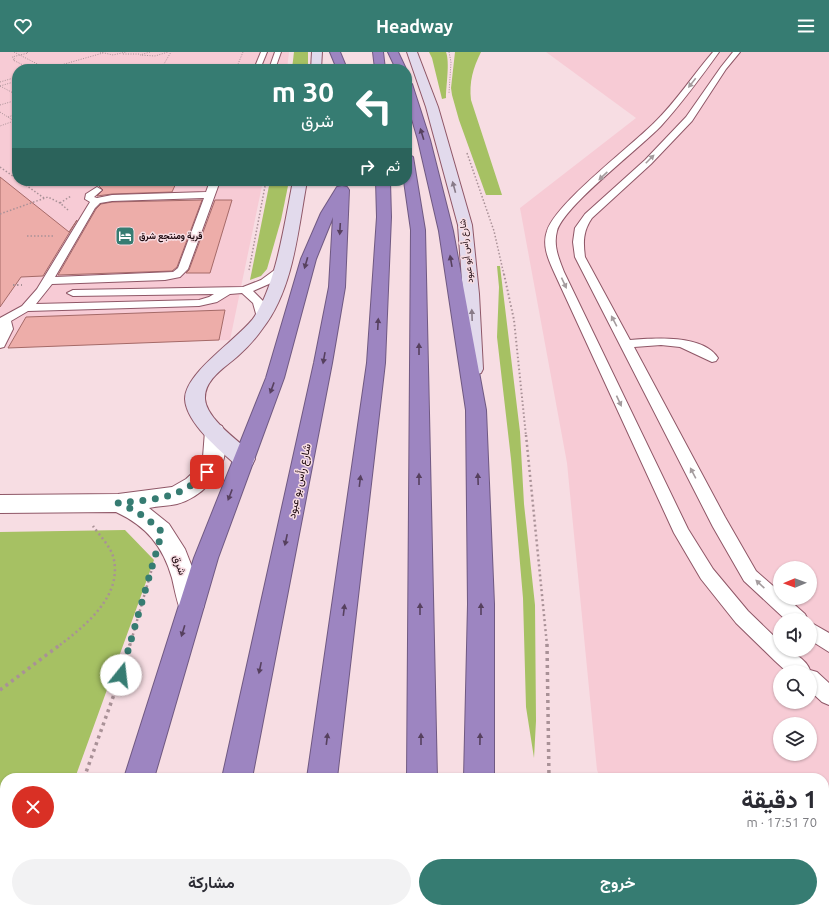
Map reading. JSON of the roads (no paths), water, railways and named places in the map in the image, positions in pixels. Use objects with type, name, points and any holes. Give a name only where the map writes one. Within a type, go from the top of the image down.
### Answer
[{"type":"highway","points":[[335,52],[340,64]]},
{"type":"highway","points":[[340,52],[341,64]]},
{"type":"highway","points":[[378,52],[379,64]]},
{"type":"highway","points":[[392,52],[393,64]]},
{"type":"highway","points":[[392,52],[398,64]]},
{"type":"highway","points":[[412,100],[424,140],[446,231],[476,410],[481,604],[479,773]]},
{"type":"highway","points":[[140,773],[190,606],[218,526],[276,377],[309,253],[329,209],[342,186]]},
{"type":"highway","name":"شارع رأس بو عبود","points":[[238,773],[337,287],[342,186]]},
{"type":"highway","points":[[323,773],[376,363],[384,217],[383,186]]},
{"type":"highway","points":[[411,186],[418,230],[422,773]]},
{"type":"street","points":[[316,64],[317,52]]},
{"type":"street","name":"شارع رأس أبو عبود","points":[[412,52],[432,107],[465,225],[471,294],[476,410]]},
{"type":"street","points":[[244,459],[198,412],[195,400],[196,390],[202,379],[209,371],[231,352],[262,318],[276,286],[299,186]]},
{"type":"street","name":"شرق","points":[[0,504],[118,503],[176,495],[194,485],[207,472],[214,457],[216,431]]},
{"type":"street","name":"شرق","points":[[118,503],[132,508],[150,520],[162,532],[175,549],[181,565],[190,606]]},
{"type":"lane","points":[[259,64],[264,52]]},
{"type":"lane","points":[[274,64],[278,52]]},
{"type":"lane","points":[[716,52],[658,124],[578,198],[557,220],[552,231],[550,242],[553,257],[559,272],[682,533],[707,574],[742,617],[793,665]]},
{"type":"lane","points":[[737,52],[723,68],[689,119],[648,162],[588,216],[580,228],[578,242],[580,257],[719,522],[750,576],[791,613]]},
{"type":"lane","points":[[49,281],[166,277],[176,275],[182,269],[213,186]]},
{"type":"lane","points":[[97,190],[89,196],[90,199],[97,202]]},
{"type":"lane","points":[[0,344],[7,329],[3,321],[26,308],[49,281],[91,207],[97,202],[125,193],[210,195]]},
{"type":"lane","points":[[73,293],[245,290],[265,282],[280,271]]},
{"type":"lane","points":[[245,290],[258,302],[262,318]]},
{"type":"lane","points":[[26,308],[199,303],[213,300],[227,291]]},
{"type":"lane","points":[[626,344],[680,342],[697,348],[712,358]]},
{"type":"lane","points":[[817,635],[829,643]]},
{"type":"lane","points":[[817,685],[829,694]]},
{"type":"place","name":"قرية ومنتجع شرق","points":[[125,236]]}]
